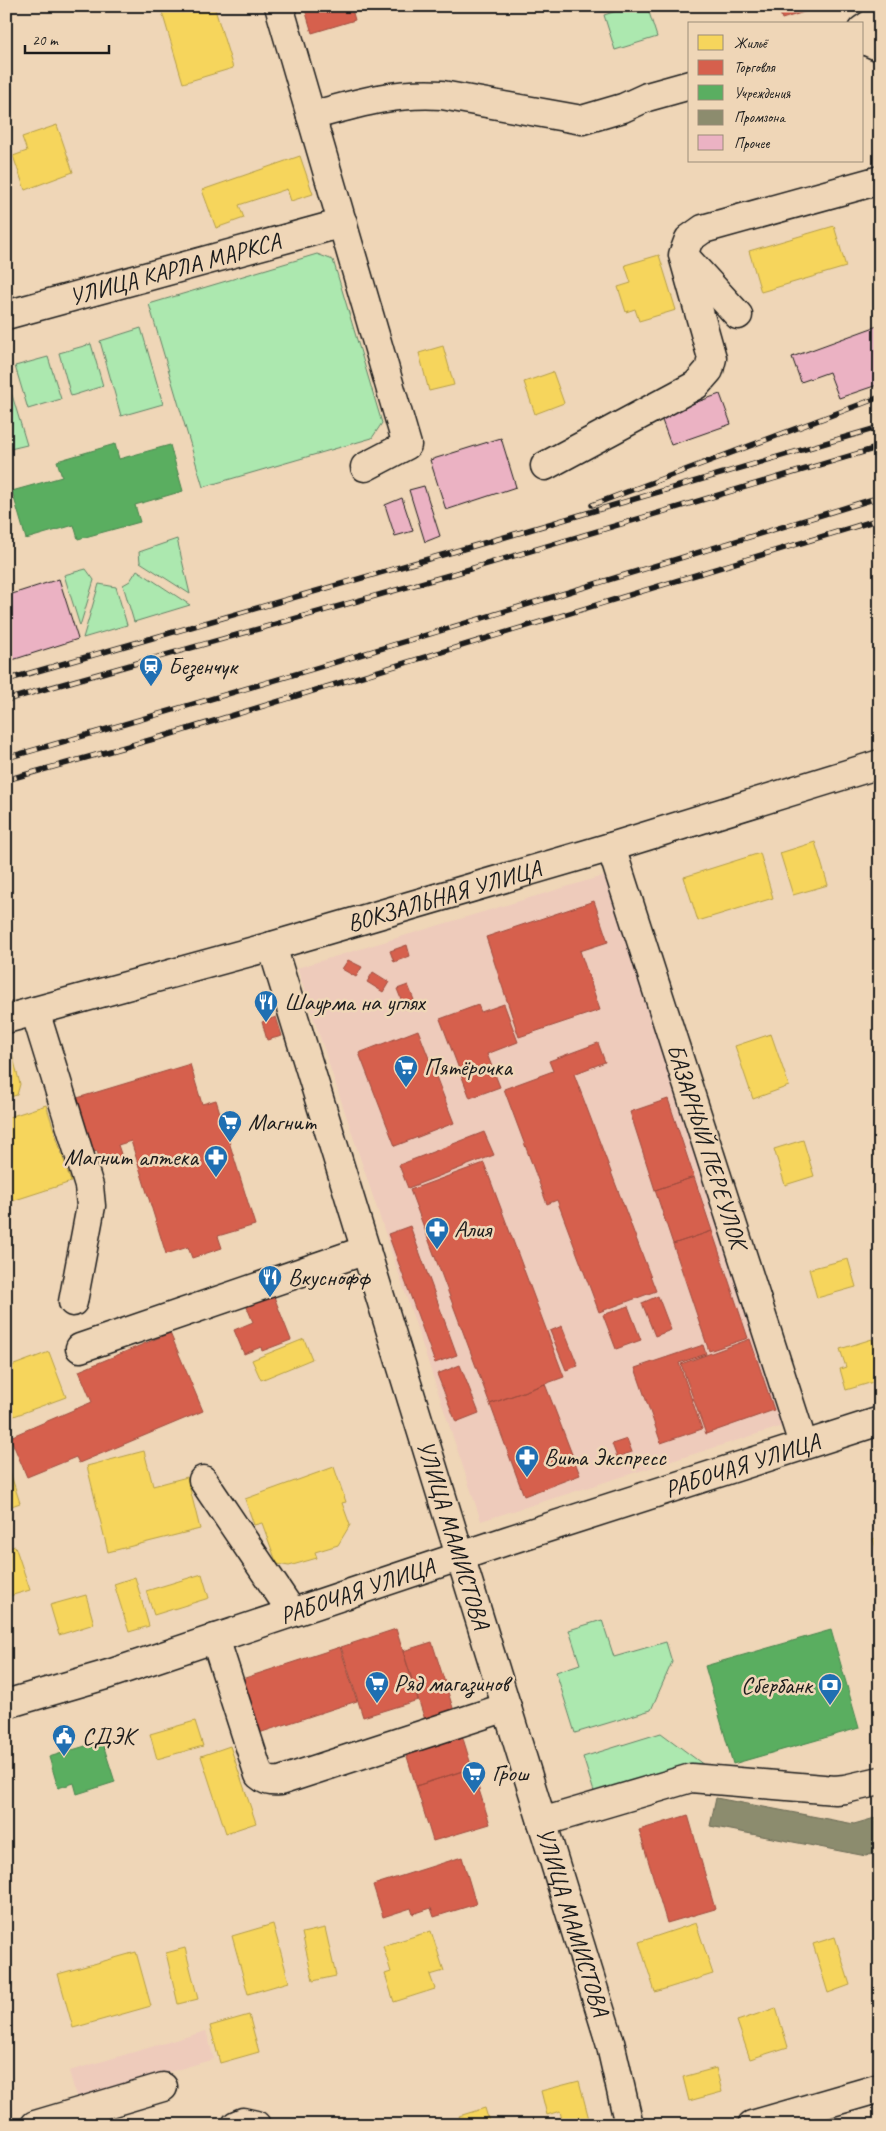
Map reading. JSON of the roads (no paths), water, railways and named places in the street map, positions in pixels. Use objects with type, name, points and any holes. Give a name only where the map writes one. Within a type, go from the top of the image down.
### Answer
[{"type":"street","points":[[279,6],[407,445],[365,467]]},
{"type":"street","points":[[864,28],[875,20],[880,12]]},
{"type":"street","points":[[864,40],[880,47]]},
{"type":"street","points":[[311,116],[375,98],[421,94],[442,95],[582,120],[688,86]]},
{"type":"street","points":[[545,466],[696,385],[709,370],[712,358],[683,255],[689,239],[703,229],[880,180]]},
{"type":"street","name":"УЛИЦА КАРЛА МАРКСА","points":[[6,315],[343,223]]},
{"type":"street","points":[[683,255],[738,315]]},
{"type":"street","name":"ВОКЗАЛЬНАЯ УЛИЦА","points":[[6,1019],[272,946],[611,847],[880,764]]},
{"type":"street","name":"БАЗАРНЫЙ ПЕРЕУЛОК","points":[[611,847],[803,1444]]},
{"type":"street","name":"УЛИЦА МАМИСТОВА","points":[[272,946],[610,2042],[629,2125]]},
{"type":"street","points":[[35,1011],[89,1186],[91,1206],[73,1302]]},
{"type":"street","points":[[80,1348],[366,1250]]},
{"type":"street","name":"РАБОЧАЯ УЛИЦА","points":[[6,1704],[109,1674],[460,1556],[803,1444],[880,1421]]},
{"type":"street","points":[[203,1480],[292,1612]]},
{"type":"street","points":[[215,1638],[255,1767],[259,1776],[264,1780],[280,1781],[507,1707]]},
{"type":"street","points":[[542,1822],[691,1778],[834,1790],[845,1790],[880,1781]]},
{"type":"street","points":[[35,2125],[163,2087]]},
{"type":"street","points":[[752,2125],[880,2088]]},
{"type":"street","points":[[236,2125],[243,2122],[256,2125]]},
{"type":"railway","points":[[592,505],[880,397]]},
{"type":"railway","points":[[6,680],[880,427]]},
{"type":"railway","points":[[6,700],[453,574],[880,447]]},
{"type":"railway","points":[[6,758],[553,597],[880,497]]},
{"type":"railway","points":[[6,780],[168,735],[880,519]]},
{"type":"place","name":"Безенчук","points":[[151,687]]},
{"type":"place","name":"Шаурма на углях","points":[[266,1023]]},
{"type":"place","name":"Пятёрочка","points":[[406,1088]]},
{"type":"place","name":"Магнит","points":[[230,1143]]},
{"type":"place","name":"Магнит аптека","points":[[216,1178]]},
{"type":"place","name":"Алия","points":[[437,1250]]},
{"type":"place","name":"Вкуснофф","points":[[270,1298]]},
{"type":"place","name":"Вита Экспресс","points":[[527,1478]]},
{"type":"place","name":"Ряд магазинов","points":[[377,1704]]},
{"type":"place","name":"Сбербанк","points":[[830,1706]]},
{"type":"place","name":"СДЭК","points":[[64,1757]]},
{"type":"place","name":"Грош","points":[[474,1794]]}]
